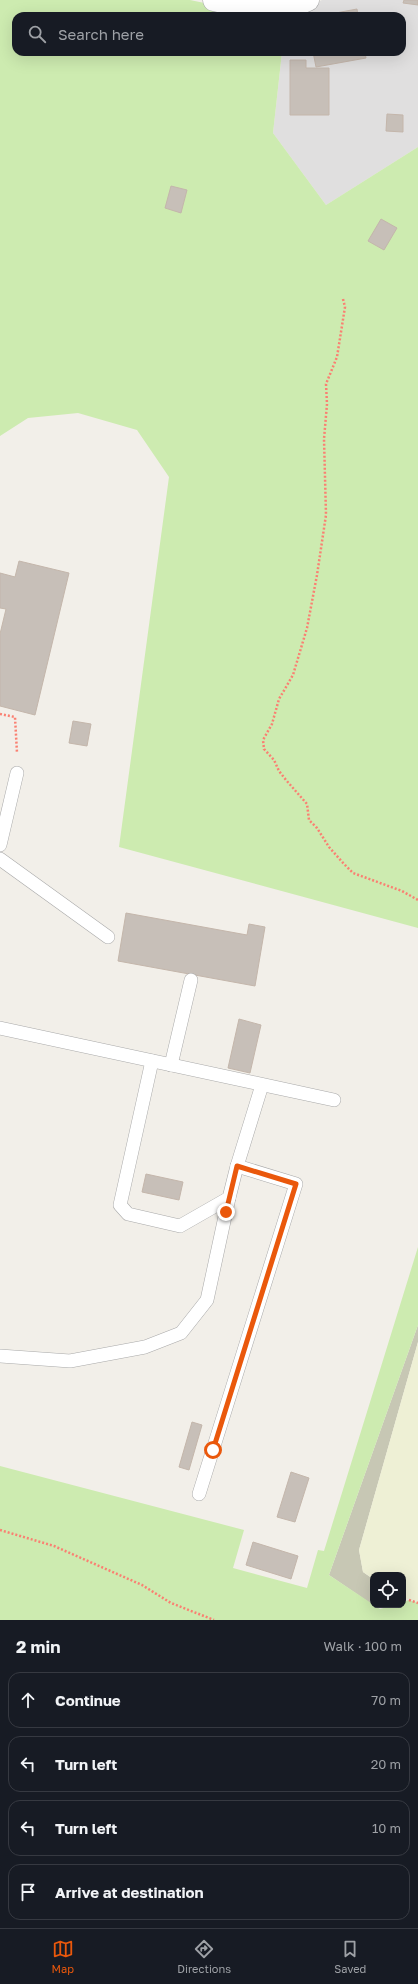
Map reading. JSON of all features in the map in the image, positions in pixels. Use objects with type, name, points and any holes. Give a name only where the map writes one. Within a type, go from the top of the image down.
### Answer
[{"type":"street","points":[[214,0],[254,8],[287,9],[308,0]]},
{"type":"lane","points":[[0,845],[17,772]]},
{"type":"lane","points":[[0,859],[108,937]]},
{"type":"lane","points":[[171,1065],[191,980]]},
{"type":"lane","points":[[0,1028],[334,1100]]},
{"type":"lane","points":[[152,1061],[120,1205],[128,1214],[180,1226],[229,1198]]},
{"type":"lane","points":[[0,1356],[70,1361],[145,1347],[181,1333],[207,1300],[237,1166],[262,1085]]},
{"type":"lane","points":[[199,1494],[296,1184],[237,1166]]},
{"type":"path","points":[[343,299],[345,307],[344,320],[337,357],[326,384],[327,404],[324,439],[326,515],[317,574],[307,628],[293,675],[279,699],[272,724],[263,740],[264,750],[274,760],[286,780],[307,804],[309,820],[317,828],[329,847],[353,873],[402,891],[418,900]]},
{"type":"path","points":[[0,714],[15,717],[17,772]]},
{"type":"path","points":[[0,1530],[54,1546],[142,1585],[171,1602],[214,1620]]},
{"type":"path","points":[[409,1600],[418,1603]]},
{"type":"shaded area","points":[[322,0],[418,0],[418,147],[326,205],[273,133],[282,56],[406,56],[406,12],[300,12]]},
{"type":"shaded area","points":[[418,1325],[418,1342],[359,1550],[363,1572],[370,1577],[370,1603],[329,1575]]},
{"type":"shaded area","points":[[418,1342],[418,1603],[406,1598],[406,1572],[370,1572],[370,1577],[363,1572],[359,1550]]},
{"type":"green space","points":[[0,0],[190,0],[248,12],[12,12],[12,56],[282,56],[273,133],[326,205],[418,147],[418,928],[119,847],[169,477],[137,430],[78,413],[28,418],[0,436]]},
{"type":"green space","points":[[418,1247],[418,1325],[329,1575],[370,1602],[370,1608],[406,1608],[406,1601],[409,1600],[418,1603],[418,1620],[0,1620],[0,1466],[244,1530],[233,1568],[307,1588],[318,1550],[324,1551]]},
{"type":"building","points":[[404,0],[418,0],[418,5],[403,3]]},
{"type":"building","points":[[357,9],[357,12],[341,12]]},
{"type":"building","points":[[314,56],[366,56],[366,58],[316,67]]},
{"type":"building","points":[[290,60],[306,60],[306,68],[329,68],[329,115],[290,115]]},
{"type":"building","points":[[387,114],[403,115],[403,132],[386,131]]},
{"type":"building","points":[[171,186],[187,190],[181,213],[165,208]]},
{"type":"building","points":[[381,219],[397,228],[384,250],[368,241]]},
{"type":"building","points":[[19,561],[69,573],[35,715],[0,706],[0,634],[6,609],[0,608],[0,573],[15,577]]},
{"type":"building","points":[[73,721],[91,724],[87,746],[69,743]]},
{"type":"building","points":[[126,913],[247,935],[249,924],[265,927],[255,986],[118,961]]},
{"type":"building","points":[[239,1019],[261,1025],[250,1073],[228,1068]]},
{"type":"building","points":[[146,1174],[183,1182],[179,1200],[142,1192]]},
{"type":"building","points":[[192,1422],[202,1425],[189,1470],[179,1467]]},
{"type":"building","points":[[291,1472],[309,1478],[295,1522],[277,1517]]},
{"type":"building","points":[[253,1542],[298,1556],[291,1579],[246,1565]]},
{"type":"route","points":[[213,1450],[296,1184],[237,1166],[226,1212]]}]
